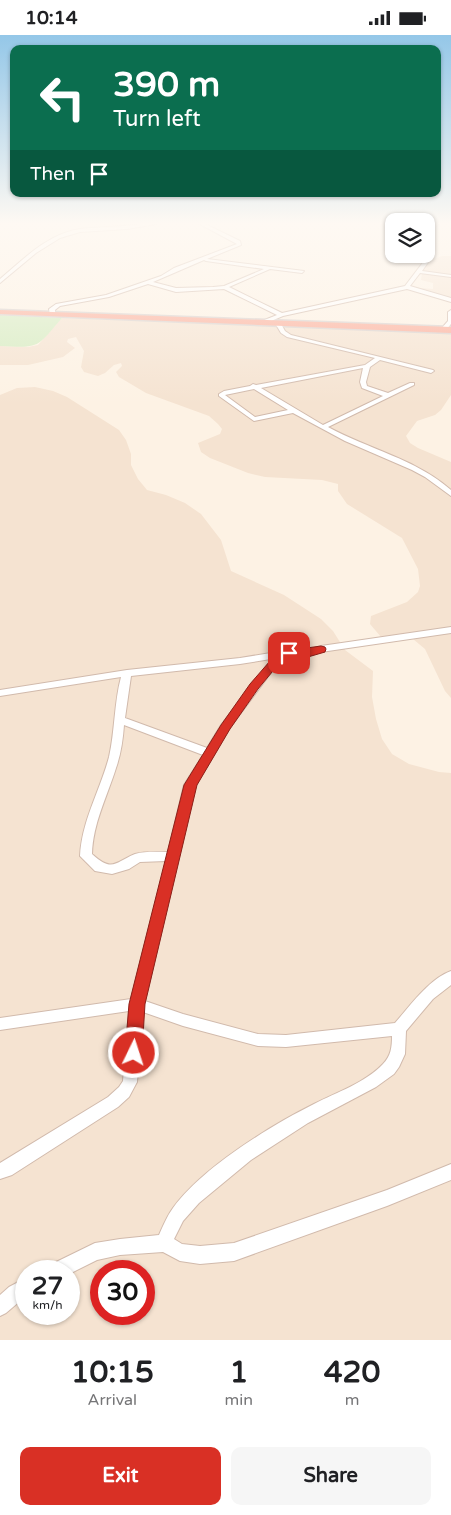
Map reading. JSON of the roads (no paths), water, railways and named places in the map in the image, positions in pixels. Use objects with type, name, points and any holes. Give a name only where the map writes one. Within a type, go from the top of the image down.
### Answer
[{"type":"highway","points":[[0,312],[264,322],[280,319],[447,330]]},
{"type":"street","points":[[53,315],[52,309],[58,305],[107,296],[142,283]]},
{"type":"street","points":[[148,283],[176,290],[213,289],[236,283]]},
{"type":"street","points":[[406,287],[410,283]]},
{"type":"street","points":[[225,287],[280,319],[406,287],[451,300]]},
{"type":"street","points":[[447,330],[451,321],[451,312]]},
{"type":"street","points":[[280,319],[283,332],[289,336],[431,371]]},
{"type":"street","points":[[294,411],[254,419],[221,395],[253,387],[366,366],[378,359]]},
{"type":"street","points":[[366,366],[364,387],[390,396]]},
{"type":"street","points":[[323,427],[412,384]]},
{"type":"street","points":[[253,387],[348,440],[397,458],[412,466],[434,479],[451,494]]},
{"type":"street","points":[[0,693],[127,673],[321,649],[451,630]]},
{"type":"street","points":[[0,1171],[113,1102],[124,1092],[130,1082],[132,1069],[137,1004],[190,785],[209,753],[254,687],[274,664],[321,649]]},
{"type":"street","points":[[127,673],[121,694],[121,720],[114,755],[106,784],[91,815],[86,843],[86,856],[99,868],[112,869],[126,866],[138,858],[173,856]]},
{"type":"street","points":[[121,720],[209,753]]},
{"type":"street","points":[[164,1243],[179,1213],[205,1186],[250,1151],[314,1111],[374,1081],[394,1063],[398,1048],[399,1029],[414,1009],[451,977]]},
{"type":"street","points":[[0,1024],[137,1004],[183,1021],[258,1040],[286,1041],[399,1029]]},
{"type":"street","points":[[79,1260],[95,1252],[164,1243],[180,1252],[200,1255],[234,1252],[387,1198],[451,1172]]},
{"type":"street","points":[[0,1307],[15,1293]]}]
